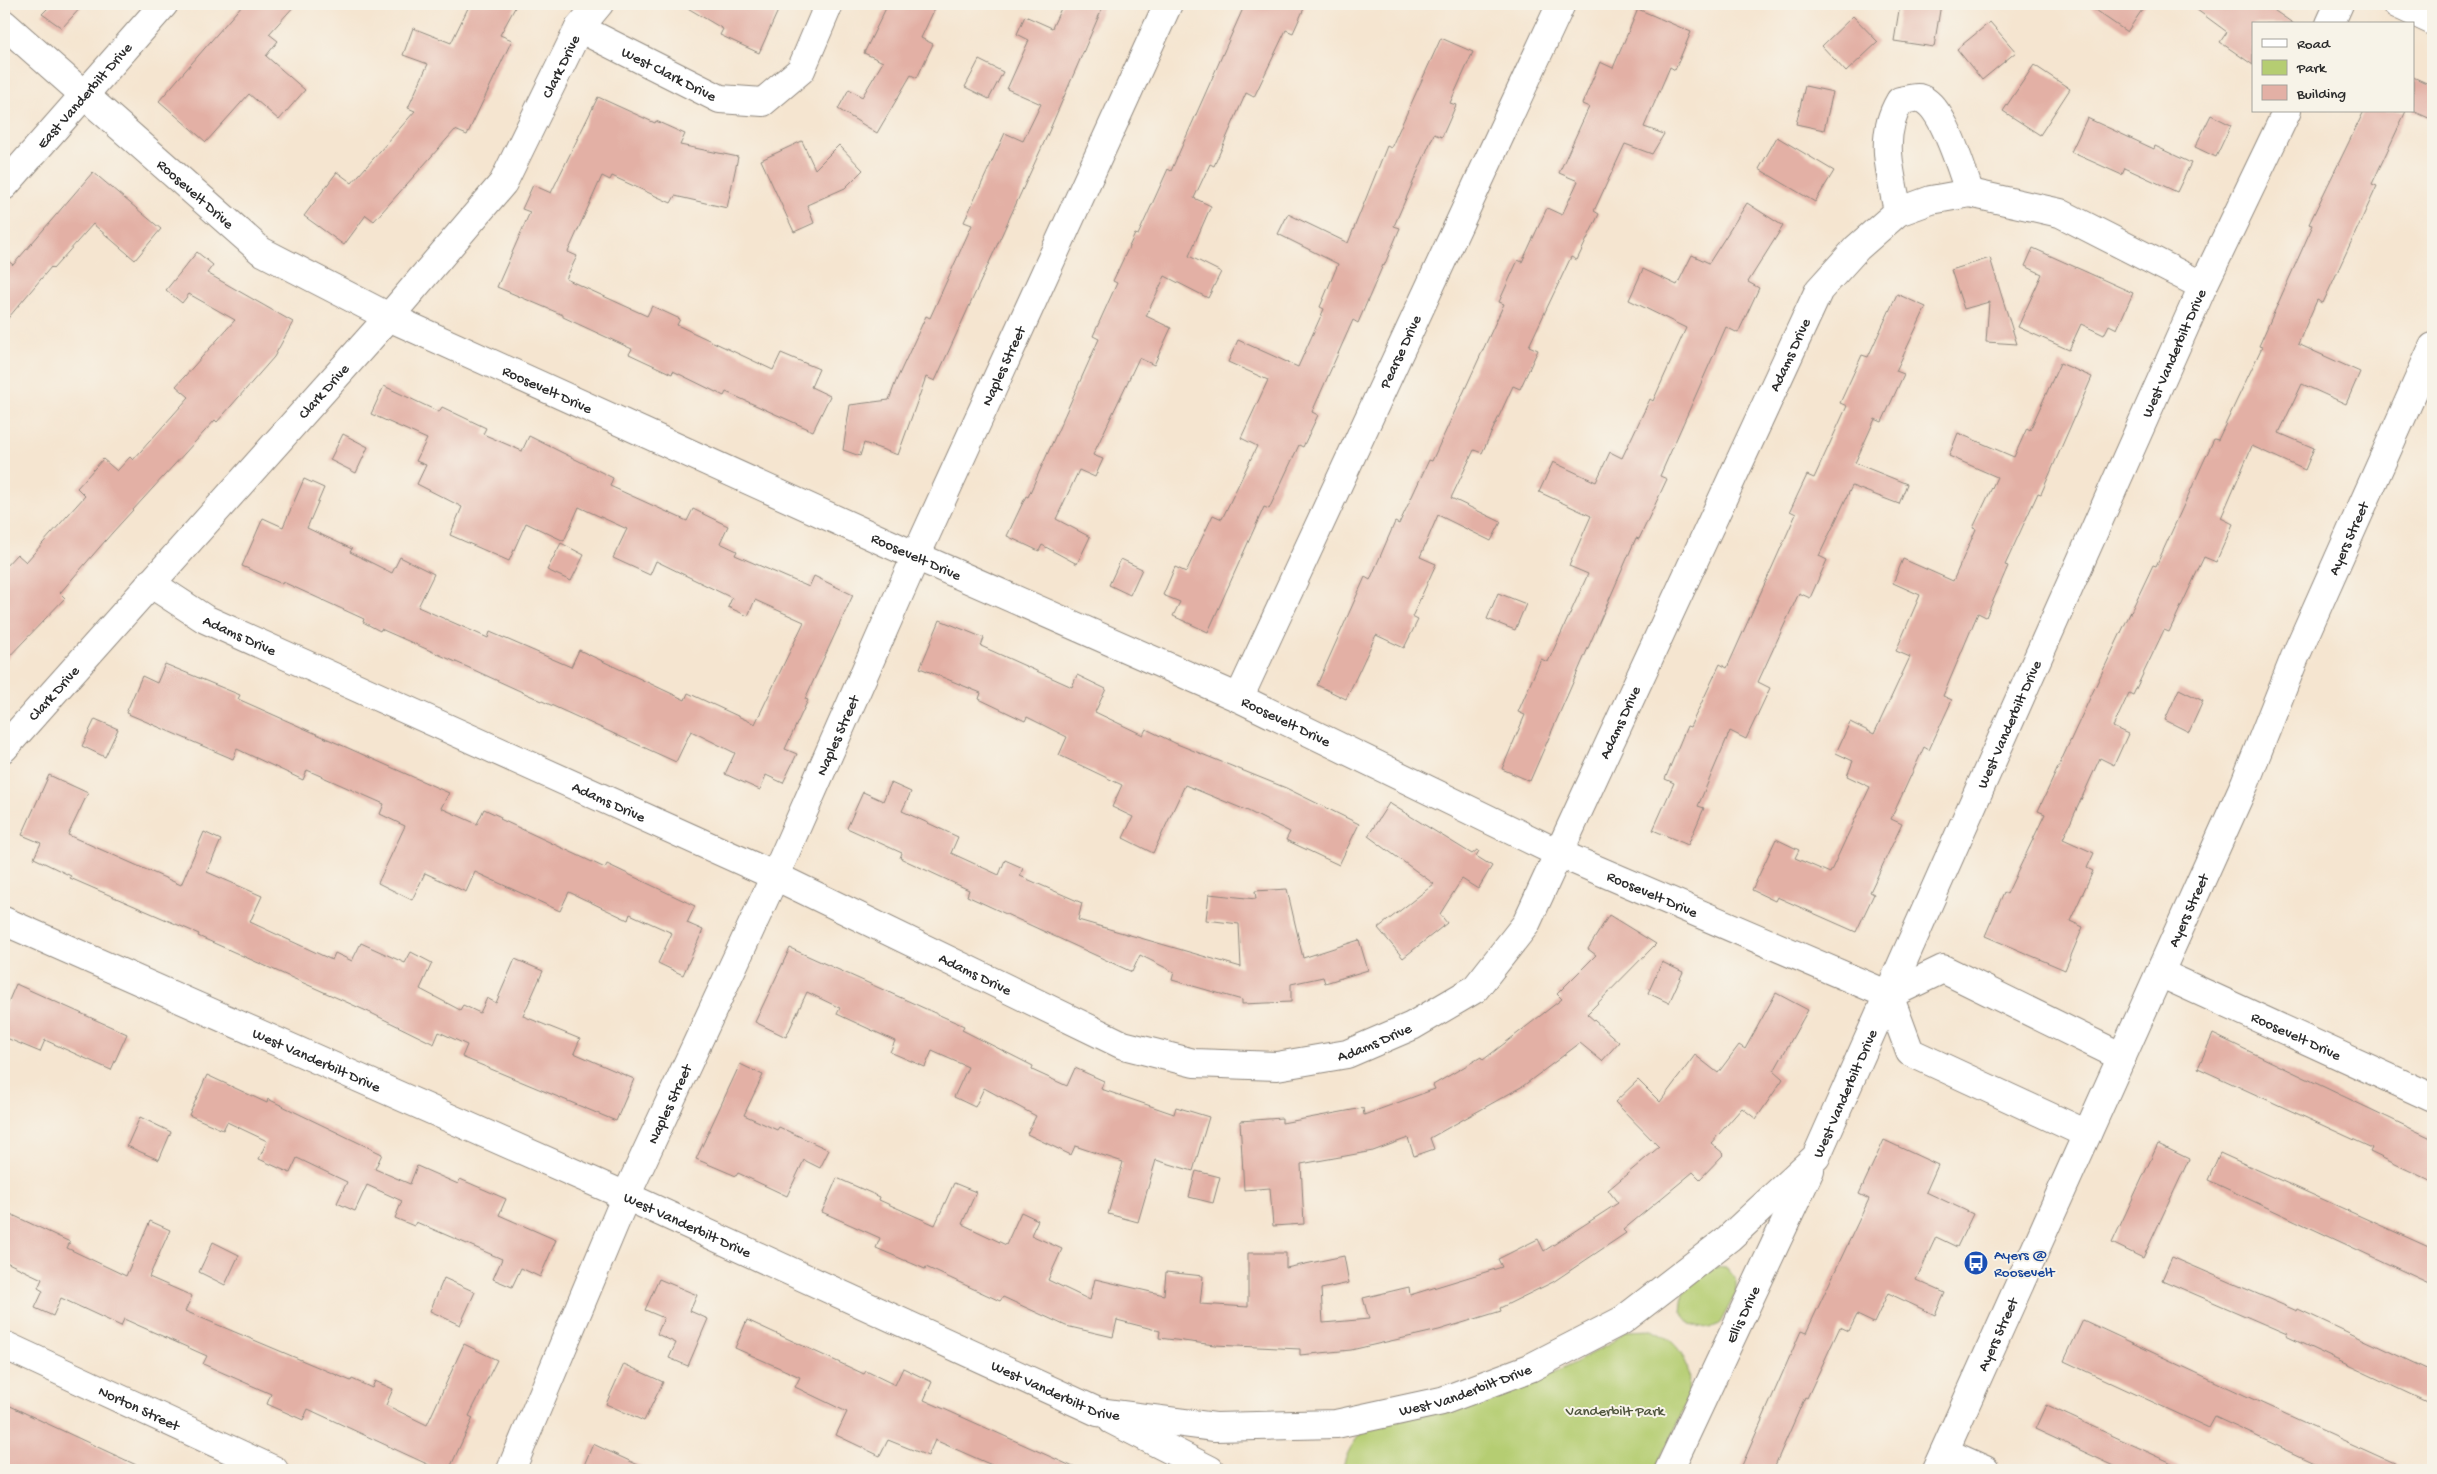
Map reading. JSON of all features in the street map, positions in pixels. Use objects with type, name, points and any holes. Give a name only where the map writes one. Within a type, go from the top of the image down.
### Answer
[{"type":"street","name":"East Vanderbilt Drive","points":[[4,186],[164,4]]},
{"type":"street","name":"Clark Drive","points":[[4,748],[150,582],[390,317],[503,183],[579,28],[599,4]]},
{"type":"street","name":"West Clark Drive","points":[[579,28],[720,99],[763,102],[801,70],[829,4]]},
{"type":"street","name":"Naples Street","points":[[510,1470],[626,1196],[774,876],[916,556],[1168,4]]},
{"type":"street","name":"Pearse Drive","points":[[1239,698],[1561,4]]},
{"type":"street","points":[[2331,22],[2339,4]]},
{"type":"street","points":[[2397,4],[2433,21]]},
{"type":"street","name":"Roosevelt Drive","points":[[4,24],[262,252],[390,317],[916,556],[1239,698],[1558,853],[1889,995]]},
{"type":"street","points":[[1898,212],[1886,142],[1890,117],[1900,101],[1918,98],[1931,104],[1944,124],[1970,193]]},
{"type":"street","name":"West Vanderbilt Drive","points":[[4,921],[626,1196],[1098,1412],[1215,1427],[1336,1424],[1442,1401],[1530,1368],[1623,1320],[1729,1238],[1816,1157],[2203,286],[2287,112]]},
{"type":"street","name":"Adams Drive","points":[[150,582],[205,619],[774,876],[1123,1044],[1194,1063],[1277,1066],[1347,1054],[1412,1026],[1475,989],[1526,924],[1819,290],[1857,248],[1898,212],[1931,200],[1970,193],[2060,213],[2203,286]]},
{"type":"street","name":"Ayers Street","points":[[1941,1461],[2246,784],[2299,649],[2433,347]]},
{"type":"street","points":[[2088,1134],[1910,1052],[1889,995],[1943,969],[2122,1057]]},
{"type":"street","name":"Roosevelt Drive","points":[[2160,973],[2433,1098]]},
{"type":"street","name":"Ellis Drive","points":[[1670,1470],[1816,1157]]},
{"type":"street","name":"Norton Street","points":[[4,1345],[274,1470]]},
{"type":"street","points":[[1098,1412],[1210,1470]]},
{"type":"street","points":[[1941,1461],[1985,1470]]},
{"type":"green space","points":[[1712,1267],[1727,1268],[1736,1281],[1736,1293],[1720,1323],[1710,1329],[1691,1324],[1681,1312],[1683,1293]]},
{"type":"green space","name":"Vanderbilt Park","points":[[1652,1330],[1672,1342],[1683,1357],[1688,1372],[1688,1389],[1684,1406],[1678,1423],[1654,1470],[1343,1470],[1353,1443],[1364,1429],[1490,1397],[1555,1373],[1608,1345],[1625,1331]]},
{"type":"building","points":[[52,4],[84,4],[62,28],[42,14]]},
{"type":"building","points":[[243,4],[296,4],[269,34],[278,41],[266,56],[305,90],[279,120],[249,94],[206,142],[159,101]]},
{"type":"building","points":[[470,4],[517,4],[500,35],[512,40],[467,135],[455,130],[374,221],[366,215],[344,245],[304,216],[337,172],[352,183],[415,111],[408,108],[428,64],[403,55],[413,28],[451,43]]},
{"type":"building","points":[[681,4],[781,4],[759,53],[720,35],[723,29]]},
{"type":"building","points":[[888,4],[937,4],[921,38],[933,44],[917,78],[911,75],[877,133],[838,109],[849,89],[862,97],[883,62],[864,53]]},
{"type":"building","points":[[1063,4],[1104,4],[1047,136],[935,381],[926,377],[898,455],[864,443],[860,456],[843,450],[850,405],[889,400],[926,316],[930,318],[972,225],[964,222],[1005,133],[1023,141],[1041,104],[1007,89],[1029,40],[1017,34],[1025,16],[1052,28]]},
{"type":"building","points":[[1245,4],[1306,4],[1293,33],[1286,30],[1254,97],[1246,93],[1214,166],[1210,164],[1194,198],[1211,206],[1189,256],[1221,272],[1208,298],[1165,276],[1146,316],[1171,328],[1154,365],[1139,358],[1093,455],[1103,459],[1095,477],[1079,470],[1056,519],[1090,537],[1077,564],[1042,545],[1039,551],[1007,536],[1026,496],[1028,497],[1099,339],[1093,336],[1117,283],[1113,281],[1135,234],[1138,235],[1168,169],[1171,171]]},
{"type":"building","points":[[1900,4],[1941,4],[1934,47],[1894,41]]},
{"type":"building","points":[[2086,4],[2146,4],[2127,32]]},
{"type":"building","points":[[2189,4],[2265,4],[2291,22],[2252,22],[2252,64],[2220,42],[2227,32]]},
{"type":"building","points":[[1638,9],[1691,32],[1675,70],[1670,67],[1644,127],[1664,134],[1652,154],[1625,144],[1594,211],[1599,214],[1577,260],[1571,257],[1529,346],[1538,350],[1520,389],[1513,386],[1482,453],[1474,450],[1451,498],[1501,522],[1491,541],[1438,515],[1420,557],[1436,564],[1412,617],[1418,620],[1404,648],[1376,635],[1346,699],[1317,685],[1365,577],[1370,580],[1395,522],[1399,524],[1429,460],[1432,461],[1504,304],[1499,302],[1518,260],[1522,262],[1547,208],[1562,215],[1578,181],[1559,173],[1589,107],[1582,104],[1600,62],[1613,68]]},
{"type":"building","points":[[1853,16],[1878,42],[1846,72],[1822,46]]},
{"type":"building","points":[[1990,22],[2016,52],[1982,80],[1957,49]]},
{"type":"building","points":[[1441,38],[1473,52],[1450,103],[1456,105],[1442,137],[1434,134],[1394,226],[1400,228],[1384,266],[1358,323],[1353,320],[1312,412],[1318,415],[1303,447],[1299,445],[1269,509],[1264,507],[1208,632],[1173,616],[1180,602],[1163,595],[1175,567],[1186,572],[1213,515],[1222,519],[1257,446],[1241,438],[1268,380],[1228,362],[1238,340],[1298,367],[1324,309],[1320,307],[1338,264],[1278,234],[1288,214],[1348,243],[1387,146],[1391,148]]},
{"type":"building","points":[[979,60],[1003,72],[989,99],[965,87]]},
{"type":"building","points":[[2034,65],[2070,89],[2040,135],[2003,111]]},
{"type":"building","points":[[2414,77],[2433,86],[2433,120],[2414,111]]},
{"type":"building","points":[[1805,86],[1833,92],[1824,130],[1796,124]]},
{"type":"building","points":[[598,97],[655,123],[656,121],[685,134],[680,145],[738,157],[727,208],[675,196],[671,203],[612,176],[610,180],[602,176],[568,252],[577,256],[566,279],[647,316],[652,306],[680,319],[677,325],[773,370],[781,353],[819,369],[811,387],[830,396],[813,431],[726,392],[724,396],[673,371],[672,374],[629,354],[632,349],[563,317],[563,315],[497,287],[530,212],[522,209],[533,185],[551,193]]},
{"type":"building","points":[[2364,112],[2406,112],[2372,184],[2377,186],[2323,303],[2317,300],[2298,344],[2360,372],[2346,404],[2302,384],[2279,433],[2314,448],[2305,470],[2252,446],[2221,518],[2233,524],[2216,562],[2204,557],[2169,632],[2164,630],[2133,695],[2129,693],[2113,727],[2128,734],[2114,765],[2100,758],[2063,839],[2094,853],[2087,868],[2093,871],[2070,921],[2083,927],[2065,970],[1985,936],[2004,892],[2007,894],[2045,814],[2038,811],[2090,698],[2153,565],[2156,566],[2214,439],[2218,440],[2262,347],[2259,346],[2313,225],[2309,224]]},
{"type":"building","points":[[2211,115],[2231,125],[2216,157],[2195,147]]},
{"type":"building","points":[[2087,118],[2154,149],[2155,146],[2191,163],[2177,192],[2125,168],[2122,175],[2071,152]]},
{"type":"building","points":[[1777,137],[1834,171],[1815,202],[1759,169]]},
{"type":"building","points":[[802,141],[815,169],[839,145],[863,170],[845,188],[807,205],[814,223],[794,232],[761,160]]},
{"type":"building","points":[[93,172],[161,229],[135,260],[93,224],[53,269],[51,267],[4,323],[4,257],[13,265]]},
{"type":"building","points":[[1747,203],[1783,226],[1748,282],[1759,288],[1738,333],[1726,327],[1660,476],[1667,479],[1639,539],[1636,538],[1530,781],[1502,769],[1525,715],[1518,712],[1541,659],[1548,662],[1588,574],[1569,566],[1591,516],[1539,492],[1553,462],[1596,482],[1610,452],[1622,458],[1650,399],[1653,401],[1686,328],[1629,300],[1643,269],[1677,285],[1692,255],[1709,263]]},
{"type":"building","points":[[2033,248],[2133,293],[2117,329],[2109,325],[2104,335],[2081,324],[2069,350],[2018,327],[2042,274],[2025,266]]},
{"type":"building","points":[[197,252],[213,265],[207,273],[293,322],[274,357],[217,422],[215,420],[112,533],[60,593],[65,598],[4,662],[4,568],[17,554],[26,562],[85,496],[77,488],[103,459],[117,471],[130,457],[133,460],[189,397],[176,386],[235,320],[189,294],[182,303],[166,290]]},
{"type":"building","points":[[1990,258],[2017,344],[1986,342],[1989,302],[1964,309],[1951,270]]},
{"type":"building","points":[[1897,294],[1926,307],[1896,371],[1904,374],[1882,422],[1875,419],[1855,463],[1907,484],[1899,504],[1852,486],[1819,556],[1827,560],[1810,598],[1799,593],[1758,682],[1770,688],[1746,739],[1730,731],[1698,806],[1704,808],[1688,845],[1653,830],[1674,783],[1665,779],[1687,726],[1690,727],[1720,664],[1727,668],[1796,514],[1790,511],[1807,475],[1814,478],[1847,406],[1840,403],[1862,355],[1868,357]]},
{"type":"building","points":[[2060,363],[2092,377],[2041,494],[2038,493],[2005,565],[2008,566],[1986,617],[1978,613],[1943,696],[1952,700],[1929,750],[1924,747],[1891,819],[1902,824],[1870,892],[1874,894],[1856,932],[1777,897],[1775,901],[1752,890],[1776,839],[1799,850],[1795,858],[1830,873],[1870,787],[1847,776],[1853,761],[1836,753],[1850,722],[1874,734],[1910,657],[1896,651],[1920,595],[1893,583],[1903,559],[1953,581],[1976,529],[1973,528],[1997,477],[1949,456],[1958,433],[2014,457],[2027,428],[2030,430]]},
{"type":"building","points":[[384,386],[439,412],[442,407],[486,428],[483,434],[522,451],[529,436],[613,478],[610,486],[687,521],[693,509],[728,526],[720,543],[737,551],[735,555],[809,587],[814,576],[853,595],[805,699],[808,700],[785,749],[797,754],[783,783],[766,775],[760,790],[725,774],[735,753],[691,731],[676,762],[474,670],[381,629],[380,631],[363,622],[364,619],[283,582],[282,584],[242,566],[263,518],[283,527],[304,479],[324,488],[307,528],[352,549],[350,552],[392,573],[400,557],[434,574],[418,607],[488,638],[490,632],[571,667],[579,650],[685,700],[688,693],[755,724],[804,622],[755,600],[748,616],[728,607],[732,598],[656,561],[650,575],[613,558],[627,529],[579,507],[564,541],[526,523],[509,561],[450,535],[462,507],[417,484],[426,465],[416,461],[427,439],[371,414]]},
{"type":"building","points":[[343,434],[368,447],[356,473],[330,460]]},
{"type":"building","points":[[561,543],[584,555],[571,581],[547,570]]},
{"type":"building","points":[[1121,559],[1142,569],[1130,595],[1109,585]]},
{"type":"building","points":[[1498,593],[1526,604],[1515,630],[1487,619]]},
{"type":"building","points":[[940,620],[984,638],[981,646],[1072,687],[1077,675],[1106,689],[1095,712],[1143,735],[1146,729],[1177,744],[1286,788],[1359,824],[1339,865],[1286,840],[1290,832],[1248,811],[1185,785],[1153,853],[1123,838],[1133,817],[1112,807],[1122,785],[1059,755],[1067,737],[1027,717],[1025,721],[979,699],[981,693],[920,668]]},
{"type":"building","points":[[165,664],[240,695],[238,699],[449,793],[441,808],[477,824],[484,809],[501,817],[500,819],[605,868],[607,864],[695,906],[687,923],[703,930],[683,975],[658,963],[672,933],[630,914],[628,920],[569,892],[560,911],[475,872],[466,892],[425,873],[412,900],[378,883],[405,826],[380,814],[384,804],[307,770],[303,780],[237,749],[233,759],[126,713],[142,676],[157,683]]},
{"type":"building","points":[[2179,689],[2203,701],[2189,732],[2165,720]]},
{"type":"building","points":[[95,719],[118,729],[105,757],[82,746]]},
{"type":"building","points":[[49,775],[88,793],[68,835],[181,885],[204,832],[221,840],[207,872],[262,896],[250,922],[332,960],[335,953],[352,961],[361,943],[405,963],[411,952],[432,963],[420,989],[460,1010],[463,1005],[480,1013],[487,998],[496,1003],[515,959],[543,971],[523,1016],[580,1039],[574,1053],[634,1079],[616,1121],[462,1057],[467,1045],[439,1032],[434,1044],[371,1013],[198,936],[199,934],[70,878],[71,876],[34,858],[41,843],[22,835]]},
{"type":"building","points":[[891,783],[911,792],[902,811],[958,837],[951,853],[999,875],[1005,860],[1023,868],[1020,876],[1082,903],[1078,920],[1241,967],[1239,924],[1206,920],[1209,894],[1256,899],[1255,891],[1287,889],[1303,958],[1359,940],[1368,970],[1325,983],[1323,977],[1291,984],[1291,1002],[1242,1004],[1242,1000],[1172,980],[1174,972],[1140,955],[1132,972],[967,896],[969,890],[900,858],[902,853],[847,828],[863,792],[883,801]]},
{"type":"building","points":[[1389,803],[1472,854],[1477,850],[1479,851],[1476,856],[1492,866],[1478,889],[1462,879],[1440,914],[1447,923],[1403,958],[1378,928],[1434,884],[1368,836]]},
{"type":"building","points":[[1609,915],[1656,944],[1587,1014],[1619,1042],[1602,1061],[1580,1043],[1523,1086],[1430,1138],[1434,1149],[1414,1156],[1408,1138],[1373,1151],[1301,1164],[1304,1224],[1273,1226],[1270,1188],[1244,1190],[1240,1121],[1282,1118],[1282,1123],[1363,1108],[1364,1115],[1435,1089],[1433,1085],[1481,1057],[1483,1060],[1562,999],[1557,994],[1596,955],[1588,949]]},
{"type":"building","points":[[790,948],[964,1026],[962,1030],[1033,1066],[1032,1070],[1067,1086],[1075,1068],[1104,1081],[1101,1089],[1174,1114],[1176,1107],[1209,1117],[1193,1171],[1156,1160],[1138,1222],[1108,1214],[1123,1162],[1075,1146],[1071,1155],[1027,1134],[1036,1116],[984,1088],[975,1107],[954,1097],[968,1067],[932,1051],[925,1067],[890,1052],[895,1041],[837,1014],[840,1008],[807,992],[786,1037],[755,1022]]},
{"type":"building","points":[[1662,962],[1683,972],[1669,1003],[1648,993]]},
{"type":"building","points":[[16,984],[127,1034],[111,1070],[45,1040],[40,1052],[4,1037],[4,1012]]},
{"type":"building","points":[[1776,993],[1808,1010],[1774,1071],[1783,1079],[1756,1119],[1742,1108],[1711,1143],[1724,1154],[1700,1179],[1693,1172],[1623,1230],[1626,1233],[1553,1282],[1500,1308],[1501,1311],[1439,1330],[1351,1350],[1300,1355],[1300,1349],[1215,1345],[1159,1338],[1160,1331],[1117,1320],[1113,1337],[1066,1326],[1003,1297],[1000,1301],[926,1267],[925,1269],[876,1248],[880,1238],[822,1212],[837,1178],[880,1197],[879,1200],[935,1225],[954,1183],[976,1192],[962,1224],[1006,1245],[1021,1212],[1038,1220],[1031,1235],[1062,1249],[1048,1280],[1090,1300],[1095,1279],[1164,1295],[1166,1272],[1203,1276],[1200,1304],[1248,1307],[1248,1253],[1286,1253],[1286,1268],[1344,1256],[1349,1283],[1321,1289],[1323,1323],[1369,1319],[1363,1298],[1409,1287],[1410,1295],[1502,1267],[1498,1259],[1538,1239],[1544,1251],[1618,1203],[1608,1190],[1659,1147],[1615,1102],[1638,1080],[1660,1102],[1695,1055],[1718,1073],[1739,1045],[1745,1049]]},
{"type":"building","points":[[2213,1034],[2433,1139],[2433,1182],[2370,1152],[2372,1148],[2198,1068]]},
{"type":"building","points":[[740,1064],[763,1075],[744,1115],[777,1130],[779,1127],[829,1150],[820,1168],[804,1160],[787,1196],[738,1173],[736,1176],[696,1159]]},
{"type":"building","points":[[207,1075],[267,1103],[268,1099],[382,1154],[375,1169],[410,1184],[417,1166],[458,1184],[460,1179],[506,1199],[499,1215],[556,1240],[540,1277],[521,1268],[512,1287],[493,1279],[502,1259],[416,1222],[414,1226],[395,1218],[402,1201],[367,1185],[355,1211],[337,1203],[347,1182],[297,1158],[290,1173],[259,1159],[267,1141],[227,1122],[223,1130],[189,1115]]},
{"type":"building","points":[[140,1117],[171,1132],[159,1160],[127,1146]]},
{"type":"building","points":[[1884,1140],[1938,1165],[1926,1192],[1973,1214],[1957,1247],[1936,1237],[1916,1280],[1945,1293],[1935,1315],[1888,1293],[1874,1323],[1857,1315],[1849,1331],[1840,1327],[1807,1398],[1805,1397],[1773,1470],[1740,1470],[1801,1331],[1806,1333],[1869,1199],[1859,1194]]},
{"type":"building","points":[[2158,1144],[2189,1159],[2143,1258],[2112,1243]]},
{"type":"building","points":[[2220,1153],[2433,1249],[2433,1285],[2208,1180]]},
{"type":"building","points":[[1196,1171],[1220,1177],[1213,1203],[1189,1197]]},
{"type":"building","points":[[4,1211],[70,1242],[67,1248],[126,1276],[150,1221],[170,1230],[149,1277],[192,1296],[185,1311],[351,1381],[352,1379],[372,1388],[375,1381],[393,1389],[386,1405],[427,1425],[464,1344],[497,1360],[469,1416],[473,1418],[449,1470],[440,1470],[308,1409],[303,1420],[267,1404],[271,1394],[203,1364],[207,1356],[124,1319],[121,1326],[61,1298],[53,1316],[35,1308],[43,1291],[38,1288],[42,1279],[4,1261]]},
{"type":"building","points":[[213,1242],[239,1255],[225,1285],[199,1272]]},
{"type":"building","points":[[2172,1257],[2297,1311],[2298,1309],[2433,1372],[2433,1405],[2286,1336],[2287,1334],[2162,1280]]},
{"type":"building","points":[[444,1278],[475,1292],[460,1325],[430,1311]]},
{"type":"building","points":[[659,1279],[697,1295],[690,1311],[708,1319],[688,1366],[669,1358],[676,1343],[657,1334],[664,1318],[645,1310]]},
{"type":"building","points":[[747,1320],[864,1374],[866,1371],[895,1385],[903,1368],[932,1382],[924,1400],[1080,1470],[1003,1470],[935,1440],[928,1456],[888,1440],[880,1456],[836,1435],[847,1412],[795,1387],[800,1377],[735,1348]]},
{"type":"building","points":[[2083,1320],[2409,1470],[2330,1470],[2215,1417],[2209,1428],[2064,1361]]},
{"type":"building","points":[[624,1364],[663,1382],[644,1421],[606,1404]]},
{"type":"building","points":[[4,1403],[147,1470],[17,1470],[4,1464]]},
{"type":"building","points":[[2046,1405],[2187,1470],[2123,1470],[2035,1429]]},
{"type":"building","points":[[593,1444],[649,1470],[582,1470]]},
{"type":"place","name":"Ayers @ Roosevelt","points":[[1976,1263]]}]
